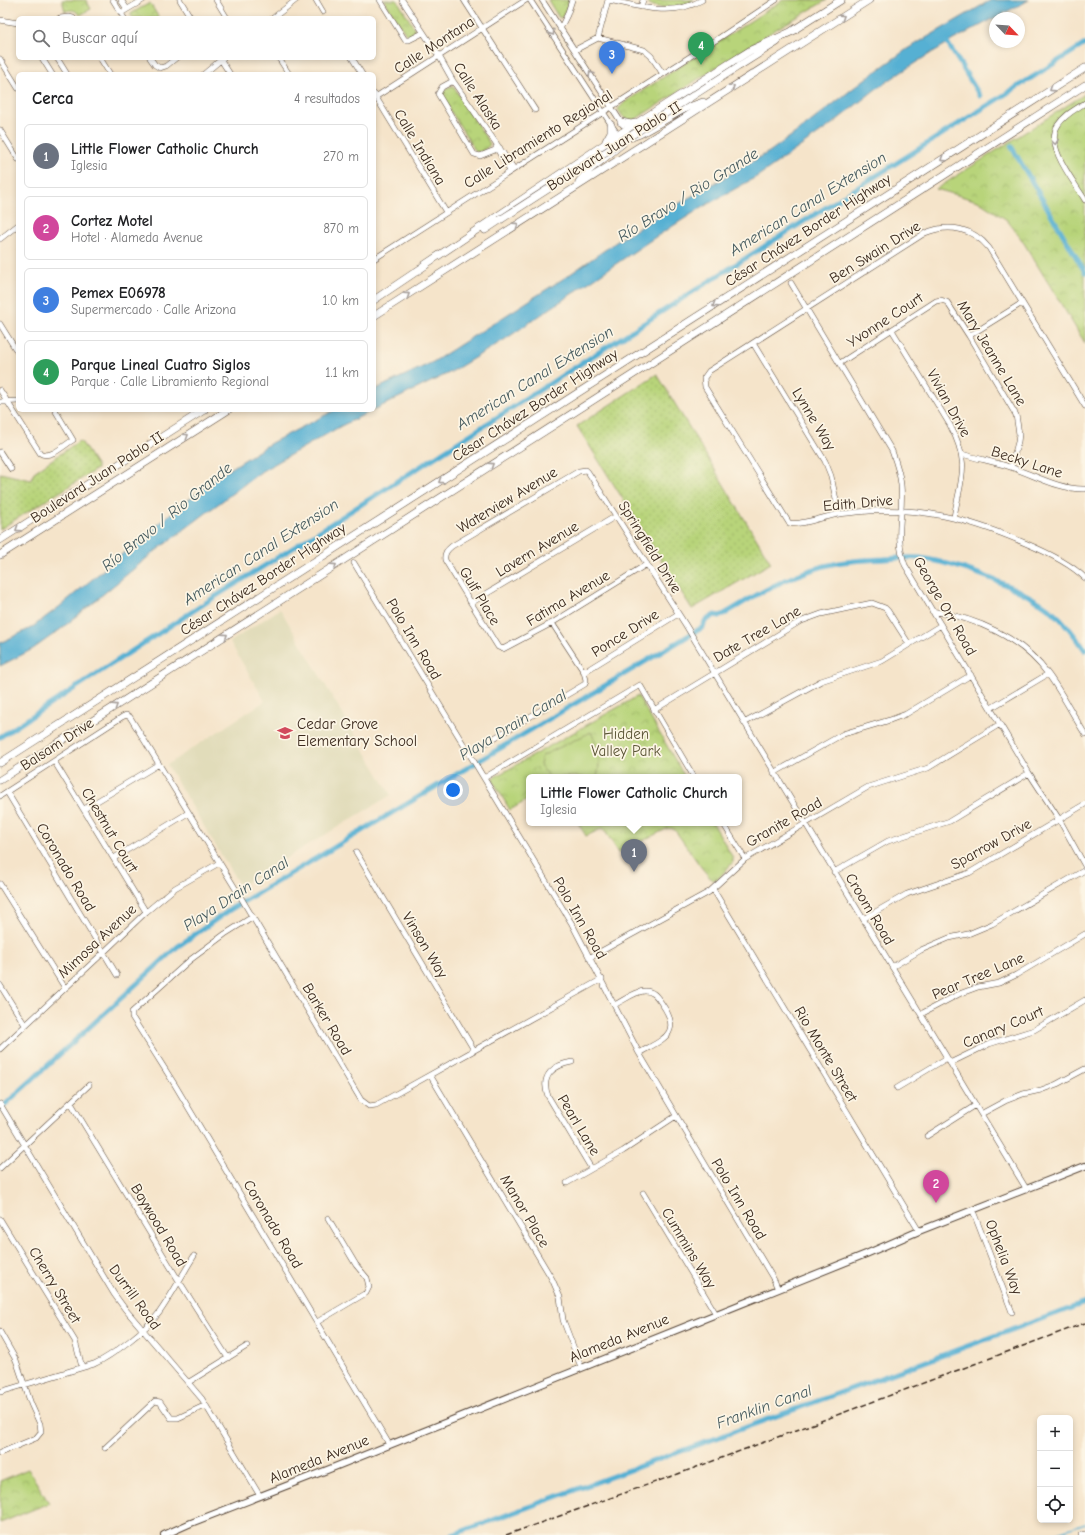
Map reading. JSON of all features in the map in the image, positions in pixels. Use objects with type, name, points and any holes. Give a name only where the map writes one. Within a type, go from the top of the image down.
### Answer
[{"type":"highway","name":"Boulevard Juan Pablo II","points":[[376,299],[423,266],[500,220],[841,0]]},
{"type":"highway","name":"Boulevard Juan Pablo II","points":[[376,315],[869,0]]},
{"type":"highway","points":[[575,187],[587,172],[621,145],[622,137],[627,130],[747,52],[795,30]]},
{"type":"highway","name":"César Chávez Border Highway","points":[[0,763],[1085,68]]},
{"type":"highway","name":"César Chávez Border Highway","points":[[0,780],[1085,86]]},
{"type":"highway","points":[[423,266],[599,148],[622,137],[634,137],[686,108],[712,100]]},
{"type":"highway","points":[[621,122],[631,124],[640,122]]},
{"type":"highway","points":[[599,148],[610,136],[611,125]]},
{"type":"highway","name":"Boulevard Juan Pablo II","points":[[0,540],[201,412]]},
{"type":"highway","name":"Boulevard Juan Pablo II","points":[[0,554],[225,412]]},
{"type":"main road","name":"Alameda Avenue","points":[[164,1535],[1085,1166]]},
{"type":"street","points":[[113,0],[123,16]]},
{"type":"street","points":[[121,0],[127,9]]},
{"type":"street","points":[[121,13],[143,0]]},
{"type":"street","points":[[180,0],[190,16]]},
{"type":"street","points":[[216,0],[226,16]]},
{"type":"street","points":[[276,16],[296,0]]},
{"type":"street","points":[[316,0],[323,12]]},
{"type":"street","points":[[380,0],[405,40],[409,40],[423,34]]},
{"type":"street","name":"Calle Alaska","points":[[402,0],[512,170]]},
{"type":"street","points":[[464,0],[535,110]]},
{"type":"street","name":"Calle Montana","points":[[376,95],[526,0]]},
{"type":"street","points":[[530,0],[611,125],[622,137]]},
{"type":"street","points":[[542,0],[627,130]]},
{"type":"street","points":[[560,29],[567,16],[572,0]]},
{"type":"street","points":[[598,38],[608,0],[656,10],[675,10],[693,5],[702,0]]},
{"type":"street","points":[[641,7],[643,0]]},
{"type":"street","name":"Calle Libramiento Regional","points":[[376,257],[663,74],[773,1]]},
{"type":"street","points":[[0,20],[16,23]]},
{"type":"street","points":[[575,50],[598,38],[644,50],[651,56],[663,74]]},
{"type":"street","points":[[0,59],[16,85]]},
{"type":"street","points":[[43,60],[51,72]]},
{"type":"street","points":[[59,60],[67,72]]},
{"type":"street","points":[[101,60],[109,72]]},
{"type":"street","points":[[151,60],[155,65],[160,68],[166,66],[174,60]]},
{"type":"street","points":[[206,72],[221,60]]},
{"type":"street","points":[[223,60],[229,72]]},
{"type":"street","points":[[280,60],[288,72]]},
{"type":"street","points":[[353,60],[361,72]]},
{"type":"street","points":[[453,81],[439,90],[438,94],[474,154],[480,156],[497,147]]},
{"type":"street","name":"Calle Indiana","points":[[376,98],[446,212]]},
{"type":"street","points":[[1085,103],[1059,123],[1054,138],[1059,158],[1085,200]]},
{"type":"street","points":[[0,130],[16,156]]},
{"type":"street","points":[[0,239],[16,227]]},
{"type":"street","name":"Ben Swain Drive","points":[[704,378],[709,371],[925,233],[949,227],[964,230],[978,237],[984,242],[1085,406]]},
{"type":"street","name":"George Orr Road","points":[[791,283],[894,456],[901,484],[899,540],[904,562],[1000,724],[1059,819],[1085,866]]},
{"type":"street","name":"Yvonne Court","points":[[840,363],[936,301],[944,300]]},
{"type":"street","name":"Mary Jeanne Lane","points":[[944,300],[950,304],[1016,415],[1019,434],[1011,467]]},
{"type":"street","points":[[969,336],[1022,303]]},
{"type":"street","points":[[0,324],[16,350]]},
{"type":"street","name":"Vivian Drive","points":[[892,330],[950,425],[962,454],[962,483],[954,517]]},
{"type":"street","name":"Lynne Way","points":[[754,343],[825,461],[831,476],[838,514]]},
{"type":"street","name":"Edith Drive","points":[[704,378],[705,387],[788,522],[796,524],[838,514],[884,511],[925,513],[954,517],[1001,532],[1045,552],[1070,566],[1085,578]]},
{"type":"street","points":[[0,390],[40,452],[44,455],[49,455],[73,440],[56,412]]},
{"type":"street","points":[[0,402],[16,401]]},
{"type":"street","points":[[0,452],[11,469]]},
{"type":"street","name":"Becky Lane","points":[[962,454],[1011,467],[1060,486],[1085,489]]},
{"type":"street","name":"Springfield Drive","points":[[584,470],[587,470],[592,476],[694,640]]},
{"type":"street","name":"Waterview Avenue","points":[[445,553],[452,546],[579,471],[584,470]]},
{"type":"street","name":"Lavern Avenue","points":[[471,603],[616,516]]},
{"type":"street","name":"Gulf Place","points":[[445,553],[445,560],[498,647],[501,649]]},
{"type":"street","name":"Polo Inn Road","points":[[354,563],[572,924],[602,979],[639,1053],[778,1289]]},
{"type":"street","name":"Fatima Avenue","points":[[501,649],[505,649],[552,623],[647,564]]},
{"type":"street","name":"Date Tree Lane","points":[[654,710],[799,622],[821,614],[872,603],[885,608],[909,644]]},
{"type":"street","points":[[932,611],[956,616],[974,622],[1010,638],[1025,649],[1048,674],[1085,734]]},
{"type":"street","name":"Ponce Drive","points":[[584,672],[678,614]]},
{"type":"street","points":[[470,755],[584,685],[586,682],[584,672],[552,623]]},
{"type":"street","points":[[744,723],[821,680],[876,663],[941,625]]},
{"type":"street","name":"Croom Road","points":[[694,640],[1027,1190]]},
{"type":"street","points":[[991,708],[1048,674]]},
{"type":"street","points":[[774,773],[843,734],[906,714],[971,675]]},
{"type":"street","points":[[484,778],[638,685],[641,686],[692,774]]},
{"type":"street","name":"Balsam Drive","points":[[0,796],[122,717],[128,715]]},
{"type":"street","name":"Barker Road","points":[[128,715],[240,896],[361,1100],[365,1104],[372,1106],[376,1105],[602,979]]},
{"type":"street","name":"Granite Road","points":[[590,958],[713,889],[744,859],[868,787],[918,772],[937,763],[1000,724]]},
{"type":"street","name":"Chestnut Court","points":[[54,761],[146,912]]},
{"type":"street","points":[[84,809],[159,764]]},
{"type":"street","points":[[834,872],[888,841],[950,821],[1029,772]]},
{"type":"street","name":"Coronado Road","points":[[7,792],[117,975]]},
{"type":"street","name":"Sparrow Drive","points":[[863,919],[912,892],[969,873],[1085,804]]},
{"type":"street","points":[[114,858],[188,814]]},
{"type":"street","points":[[725,826],[744,859]]},
{"type":"street","name":"Vinson Way","points":[[356,852],[474,1050]]},
{"type":"street","name":"Mimosa Avenue","points":[[0,1049],[146,912],[175,888],[219,863]]},
{"type":"street","points":[[892,967],[921,950],[949,938],[968,934],[992,924],[1085,870]]},
{"type":"street","points":[[0,884],[65,988]]},
{"type":"street","name":"Rio Monte Street","points":[[713,889],[920,1231]]},
{"type":"street","name":"Coronado Road","points":[[252,917],[190,960],[132,1012],[132,1017],[175,1085],[390,1444]]},
{"type":"street","name":"Pear Tree Lane","points":[[921,1014],[959,994],[978,987],[999,983],[1016,975],[1085,934]]},
{"type":"street","points":[[0,985],[25,1025]]},
{"type":"street","points":[[614,1005],[646,991],[656,996],[669,1014],[671,1023],[665,1037],[639,1053]]},
{"type":"street","name":"Canary Court","points":[[898,1088],[949,1061],[989,1044],[1034,1030],[1085,1000]]},
{"type":"street","name":"Pearl Lane","points":[[572,1062],[562,1064],[552,1069],[546,1080],[545,1088],[548,1096],[591,1168]]},
{"type":"street","points":[[981,1114],[1011,1099],[1057,1084],[1085,1069]]},
{"type":"street","name":"Manor Place","points":[[430,1075],[558,1292],[563,1320],[582,1367]]},
{"type":"street","points":[[0,1168],[90,1085]]},
{"type":"street","name":"Baywood Road","points":[[71,1103],[179,1282],[228,1358]]},
{"type":"street","name":"Durrill Road","points":[[0,1104],[114,1294],[142,1329],[189,1382],[206,1405],[260,1496]]},
{"type":"street","points":[[927,1136],[976,1105]]},
{"type":"street","points":[[567,1183],[623,1151],[676,1116]]},
{"type":"street","name":"Cummins Way","points":[[643,1193],[716,1314]]},
{"type":"street","name":"Ophelia Way","points":[[973,1211],[1012,1312]]},
{"type":"street","points":[[317,1322],[366,1293],[369,1287],[366,1278],[328,1218]]},
{"type":"street","name":"Cherry Street","points":[[0,1219],[74,1341],[82,1367]]},
{"type":"street","points":[[0,1392],[94,1364],[108,1357],[157,1315],[194,1256]]},
{"type":"street","points":[[0,1332],[16,1360],[40,1424],[40,1432],[36,1438],[0,1453]]},
{"type":"street","points":[[189,1382],[247,1346]]},
{"type":"street","points":[[105,1448],[155,1401],[160,1402],[171,1418],[178,1418],[206,1405]]},
{"type":"shaded area","name":"Cedar Grove Elementary School","points":[[280,609],[391,795],[240,886],[167,765],[265,701],[230,642]]},
{"type":"green space","points":[[62,0],[86,0],[91,9],[80,15],[73,10],[65,11]]},
{"type":"green space","points":[[384,0],[397,0],[415,29],[413,35],[409,37],[405,33]]},
{"type":"green space","points":[[548,0],[569,0],[564,16],[559,18]]},
{"type":"green space","points":[[649,0],[694,0],[684,5],[658,7],[648,3]]},
{"type":"green space","points":[[783,0],[827,0],[778,28],[636,119],[627,119],[621,114],[618,109],[625,102]]},
{"type":"green space","points":[[150,3],[158,16],[132,16],[130,14]]},
{"type":"green space","points":[[453,86],[490,144],[484,150],[476,152],[442,97],[442,92]]},
{"type":"green space","points":[[1085,94],[1085,343],[1022,240],[1007,220],[978,201],[936,189]]},
{"type":"green space","points":[[657,374],[771,563],[692,609],[577,426]]},
{"type":"green space","points":[[79,441],[82,443],[97,466],[97,469],[0,529],[0,473],[31,480],[34,472]]},
{"type":"green space","name":"Hidden Valley Park","points":[[638,696],[683,774],[526,774],[526,801],[510,810],[493,781],[493,778]]},
{"type":"green space","points":[[591,732],[598,754],[599,765],[598,774],[547,774],[540,765],[542,756]]},
{"type":"green space","points":[[580,826],[715,826],[733,858],[733,862],[718,879],[712,880],[674,829],[668,828],[619,853],[603,828],[586,836]]},
{"type":"green space","points":[[28,1469],[49,1503],[0,1523],[0,1481]]},
{"type":"water","points":[[991,0],[1029,0],[1006,12],[989,12],[989,21],[953,40],[915,63],[876,89],[827,128],[758,176],[701,208],[651,240],[504,340],[451,372],[376,409],[376,389],[433,362],[569,275],[619,240],[769,152],[907,49]]},
{"type":"water","name":"Río Bravo / Rio Grande","points":[[331,412],[370,412],[341,426],[262,471],[153,553],[61,629],[33,649],[0,666],[0,643],[31,628],[59,607],[170,514],[219,476],[271,443]]},
{"type":"waterway","points":[[945,39],[980,96]]},
{"type":"waterway","name":"American Canal Extension","points":[[0,737],[213,598],[719,275],[1085,44]]},
{"type":"waterway","points":[[1011,146],[1085,272]]},
{"type":"waterway","name":"Playa Drain Canal","points":[[0,1109],[177,947],[231,909],[703,627],[705,621],[715,615],[723,615],[758,594],[795,576],[836,563],[852,561],[920,558],[952,565],[1007,585],[1039,602],[1061,619],[1085,650]]},
{"type":"waterway","name":"Franklin Canal","points":[[452,1535],[1085,1303]]},
{"type":"waterway","points":[[1051,1535],[1085,1523]]},
{"type":"railway","points":[[506,1535],[678,1474],[1085,1323]]},
{"type":"place","name":"Parque Lineal Cuatro Siglos","points":[[701,65]]},
{"type":"place","name":"Pemex E06978","points":[[612,74]]},
{"type":"place","name":"Cedar Grove Elementary School","points":[[285,733]]},
{"type":"place","name":"Little Flower Catholic Church","points":[[634,872]]},
{"type":"place","name":"Cortez Motel","points":[[936,1203]]}]
